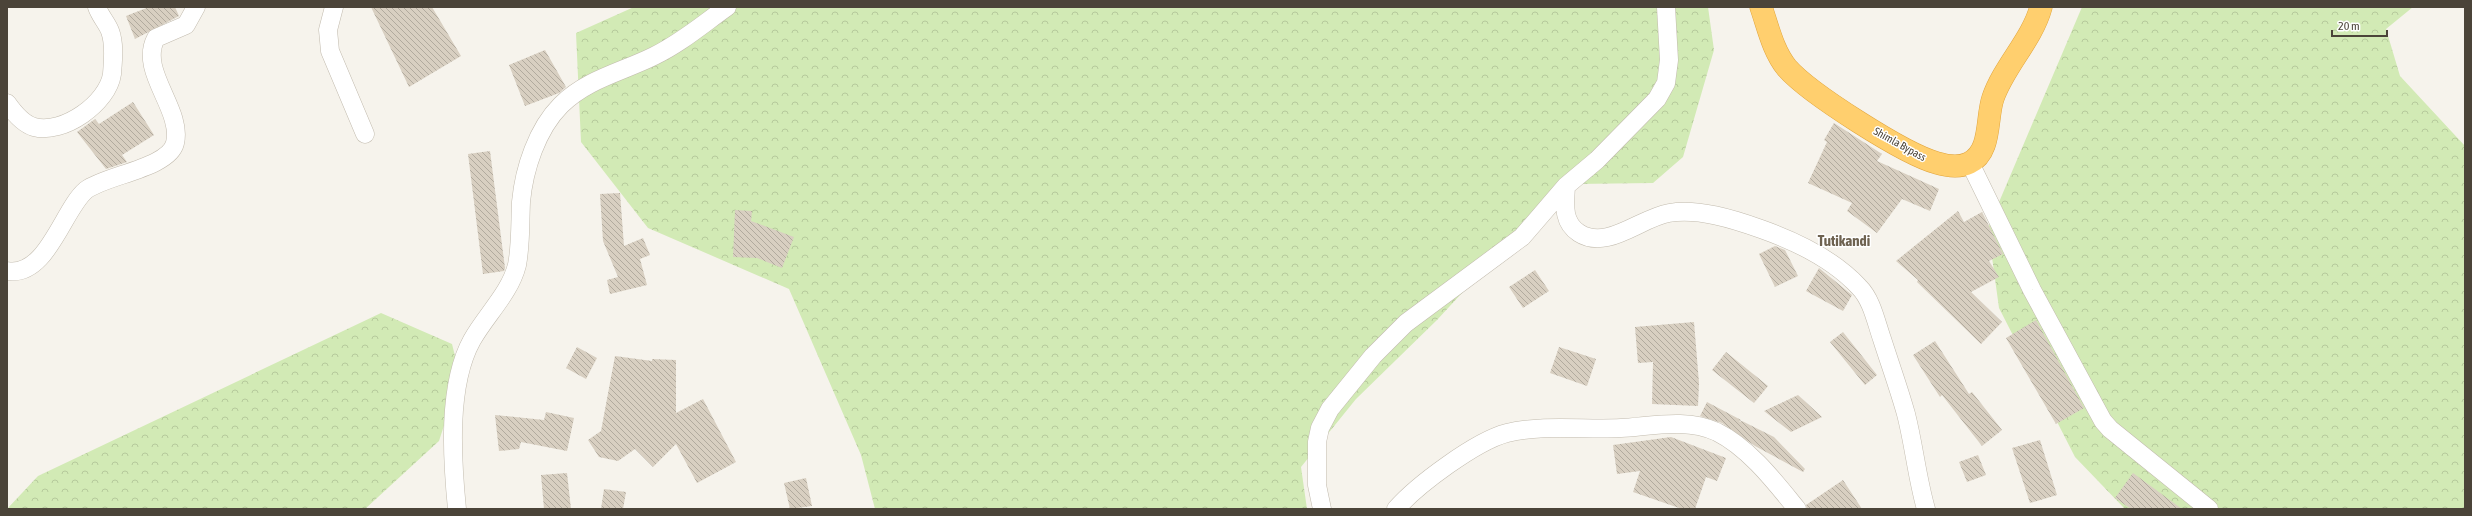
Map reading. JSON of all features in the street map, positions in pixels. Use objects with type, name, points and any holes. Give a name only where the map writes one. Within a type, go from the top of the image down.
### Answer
[{"type":"highway","name":"Shimla Bypass","points":[[1761,7],[1776,50],[1787,68],[1804,83],[1901,147],[1936,163],[1955,166],[1970,163]]},
{"type":"highway","points":[[1970,163],[1977,158],[1984,144],[1994,97],[2028,36],[2041,7]]},
{"type":"street","points":[[7,103],[22,121],[34,127],[43,128],[66,124],[95,104],[112,76],[110,31],[97,7]]},
{"type":"street","points":[[7,271],[19,270],[40,257],[85,191],[101,182],[150,164],[164,156],[173,148],[176,136],[174,122],[151,53],[156,38],[162,34],[186,25],[196,7]]},
{"type":"street","points":[[334,7],[328,30],[330,52],[365,134]]},
{"type":"street","points":[[457,509],[453,468],[453,428],[463,363],[473,339],[508,285],[516,265],[526,174],[538,141],[561,105],[583,87],[669,48],[727,7]]},
{"type":"street","points":[[1322,509],[1317,485],[1317,442],[1324,418],[1341,392],[1373,356],[1419,313],[1471,277],[1522,237],[1566,186],[1602,155],[1662,92],[1669,60],[1666,7]]},
{"type":"street","points":[[1970,163],[2032,290],[2103,420],[2110,429],[2209,509]]},
{"type":"street","points":[[1566,186],[1564,210],[1567,220],[1576,231],[1586,238],[1608,237],[1653,217],[1670,212],[1692,212],[1761,229],[1794,243],[1822,259],[1860,287],[1870,304],[1906,414],[1926,509]]},
{"type":"street","points":[[1396,509],[1424,482],[1484,443],[1502,435],[1536,429],[1620,428],[1683,424],[1717,432],[1737,445],[1772,478],[1797,509]]},
{"type":"green space","points":[[634,7],[1708,7],[1714,50],[1683,157],[1653,183],[1575,184],[1510,241],[1437,320],[1356,399],[1301,467],[1307,509],[875,509],[861,455],[789,289],[648,228],[581,142],[576,33]]},
{"type":"green space","points":[[2082,7],[2413,7],[2386,29],[2400,76],[2465,146],[2465,509],[2125,509],[2075,457],[1999,308],[1988,228]]},
{"type":"green space","points":[[381,313],[452,344],[460,376],[439,441],[365,509],[7,509],[38,476]]},
{"type":"building","points":[[149,7],[175,7],[179,16],[135,39],[126,16]]},
{"type":"building","points":[[371,7],[432,7],[461,56],[409,87]]},
{"type":"building","points":[[545,50],[566,87],[559,93],[525,106],[509,65]]},
{"type":"building","points":[[133,102],[154,135],[122,155],[127,162],[106,169],[77,132],[95,119],[99,124]]},
{"type":"building","points":[[1834,123],[1882,154],[1877,161],[1939,189],[1930,211],[1902,199],[1877,233],[1847,211],[1852,203],[1808,183],[1827,142],[1824,140]]},
{"type":"building","points":[[490,151],[505,268],[504,271],[483,274],[468,154]]},
{"type":"building","points":[[620,193],[624,246],[643,238],[650,255],[640,259],[647,285],[610,294],[607,280],[618,277],[603,241],[600,194]]},
{"type":"building","points":[[735,210],[752,211],[751,221],[794,237],[782,268],[757,258],[733,257]]},
{"type":"building","points":[[1958,211],[1964,222],[1982,212],[2003,254],[1989,261],[1999,277],[1971,292],[2002,322],[1981,344],[1917,282],[1918,280],[1896,261]]},
{"type":"building","points":[[1775,246],[1785,250],[1798,276],[1775,287],[1759,254]]},
{"type":"building","points":[[1819,268],[1852,295],[1843,311],[1806,291]]},
{"type":"building","points":[[1535,270],[1549,291],[1523,308],[1509,287]]},
{"type":"building","points":[[2036,320],[2084,408],[2056,424],[2006,338]]},
{"type":"building","points":[[1694,322],[1699,383],[1698,406],[1652,404],[1653,362],[1638,363],[1635,327]]},
{"type":"building","points":[[1843,332],[1877,375],[1865,385],[1830,342]]},
{"type":"building","points":[[1935,341],[1969,394],[1972,392],[2002,430],[1982,446],[1942,395],[1940,397],[1913,355]]},
{"type":"building","points":[[577,347],[597,358],[586,379],[566,368]]},
{"type":"building","points":[[1559,347],[1596,359],[1587,386],[1550,373]]},
{"type":"building","points":[[1726,352],[1768,386],[1754,403],[1712,370]]},
{"type":"building","points":[[615,356],[652,361],[652,359],[676,360],[676,413],[703,399],[736,462],[697,483],[676,444],[653,467],[635,449],[618,461],[599,457],[588,440],[601,431]]},
{"type":"building","points":[[1798,395],[1822,417],[1791,432],[1764,411]]},
{"type":"building","points":[[1707,402],[1741,420],[1739,422],[1742,421],[1774,437],[1805,469],[1803,472],[1755,446],[1722,423],[1700,416]]},
{"type":"building","points":[[546,412],[574,418],[567,451],[521,442],[519,449],[499,451],[495,415],[544,420]]},
{"type":"building","points":[[1671,437],[1726,458],[1717,481],[1706,477],[1695,509],[1682,509],[1633,492],[1640,471],[1617,474],[1613,445]]},
{"type":"building","points":[[2040,440],[2057,495],[2030,503],[2012,448]]},
{"type":"building","points":[[1978,455],[1986,475],[1967,482],[1959,462]]},
{"type":"building","points":[[567,473],[571,509],[544,509],[541,475]]},
{"type":"building","points":[[2133,473],[2182,509],[2131,509],[2115,498]]},
{"type":"building","points":[[806,478],[812,506],[790,509],[784,483]]},
{"type":"building","points":[[1843,480],[1862,509],[1807,509],[1806,505]]},
{"type":"building","points":[[604,489],[626,492],[623,509],[601,509]]},
{"type":"district","name":"Tutikandi","points":[[1844,241]]}]
